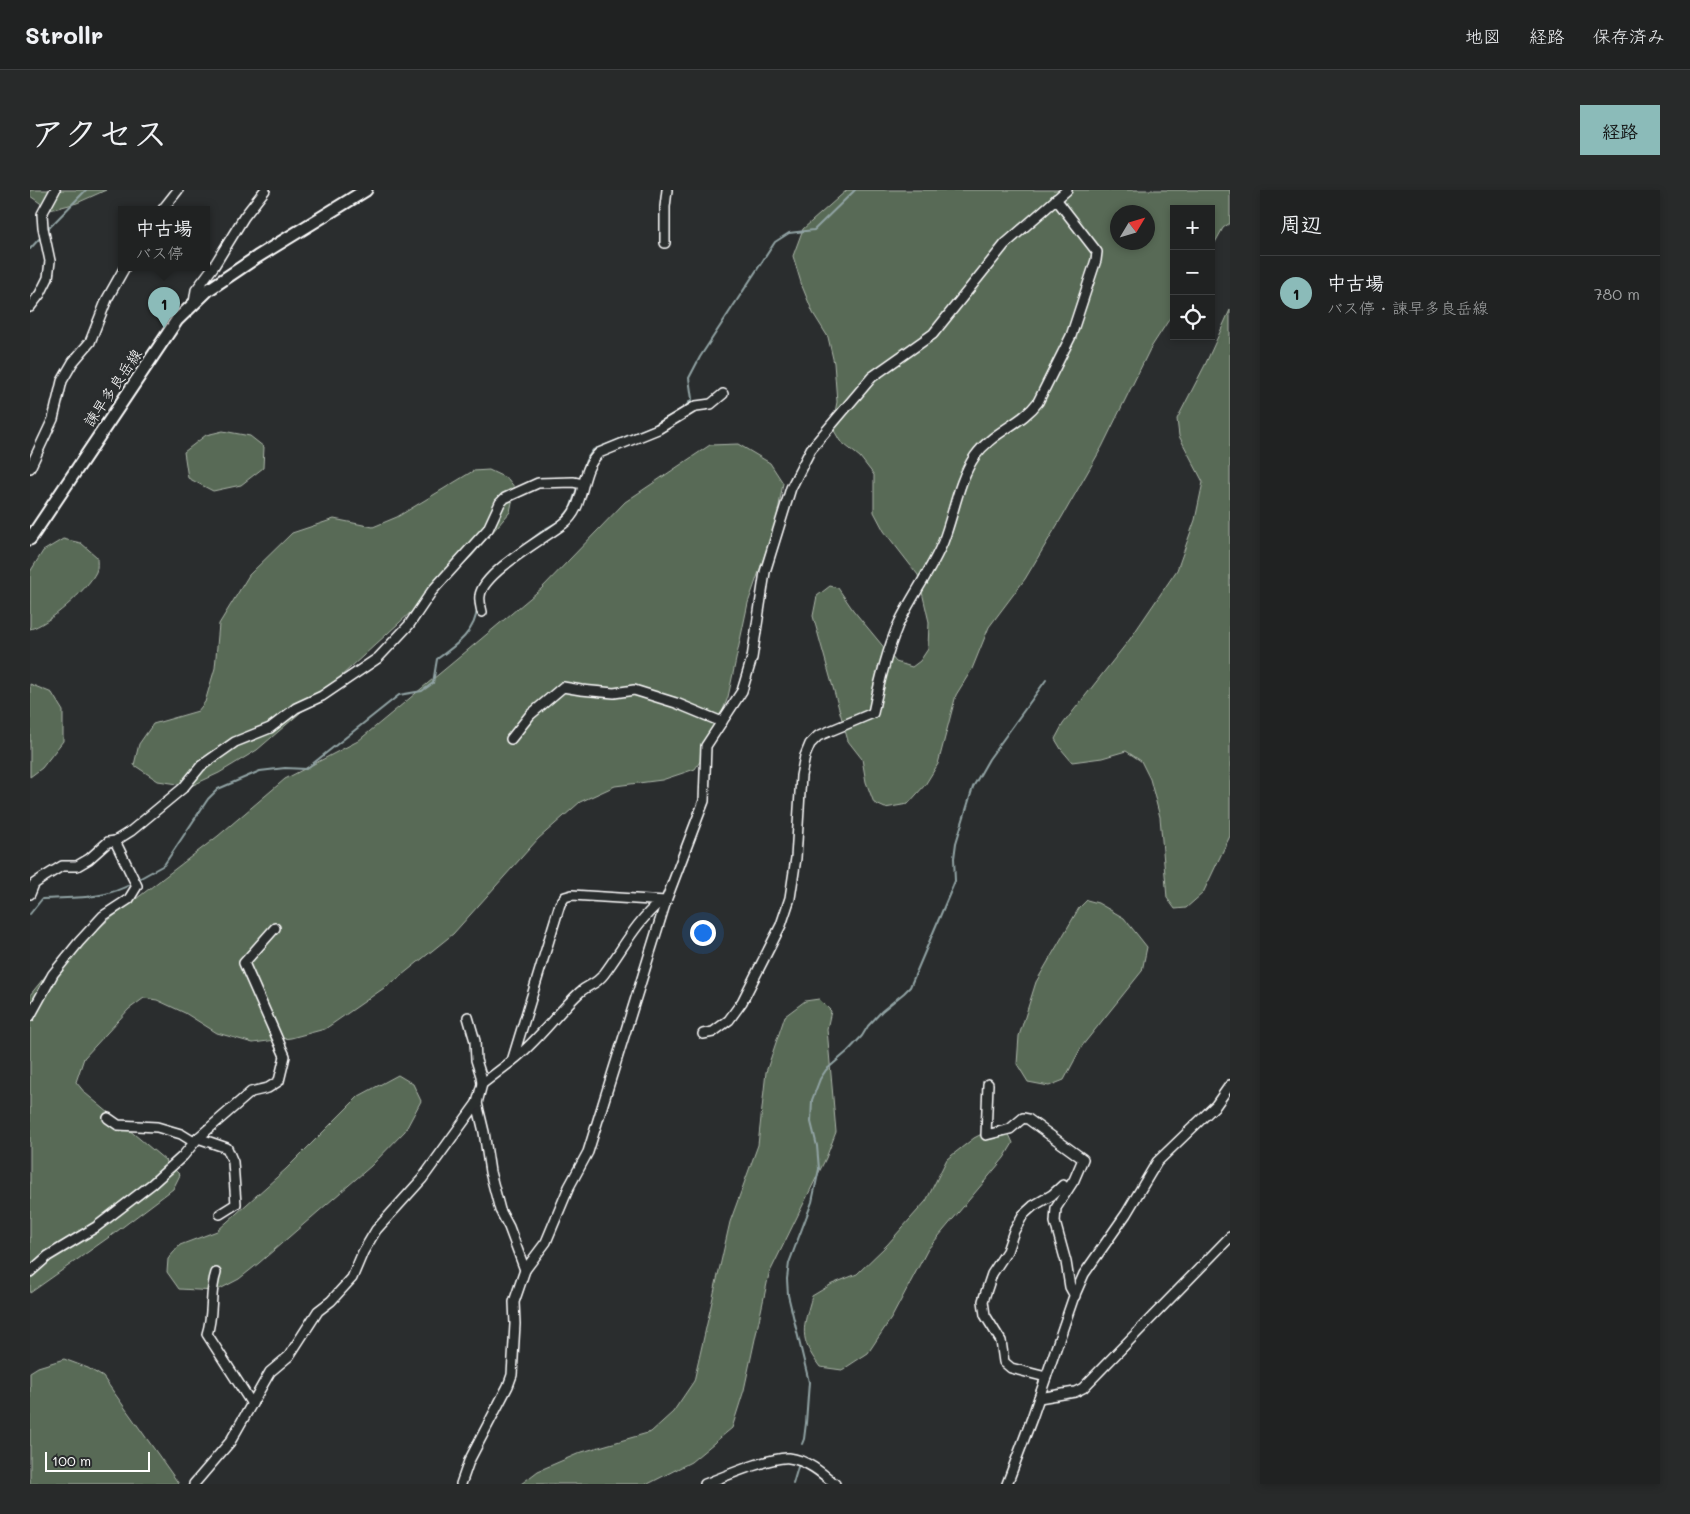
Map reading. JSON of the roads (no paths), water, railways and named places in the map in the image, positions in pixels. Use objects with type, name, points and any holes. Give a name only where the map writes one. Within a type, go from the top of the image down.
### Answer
[{"type":"main road","name":"諫早多良岳線","points":[[30,540],[177,320],[208,290],[257,257],[366,190]]},
{"type":"street","points":[[30,307],[40,294],[48,278],[50,261],[42,214],[55,190]]},
{"type":"street","points":[[165,206],[178,190]]},
{"type":"street","points":[[194,303],[196,290],[214,266],[244,217],[265,190]]},
{"type":"street","points":[[665,244],[664,207],[667,190]]},
{"type":"street","points":[[461,1484],[469,1461],[512,1375],[515,1324],[514,1302],[525,1270],[546,1242],[569,1187],[588,1152],[664,901],[704,801],[706,746],[742,691],[752,658],[764,572],[791,488],[811,449],[872,377],[933,334],[1005,244],[1067,190]]},
{"type":"street","points":[[703,1034],[713,1032],[729,1020],[742,1002],[781,925],[790,898],[796,858],[801,776],[805,756],[810,744],[818,736],[873,713],[886,656],[899,624],[943,542],[965,477],[974,458],[985,444],[1032,411],[1071,336],[1096,260],[1096,252],[1056,199]]},
{"type":"street","points":[[30,468],[53,419],[62,381],[72,362],[90,342],[107,299],[123,271]]},
{"type":"street","points":[[482,612],[480,596],[482,589],[493,575],[546,535],[564,524],[576,511],[579,483],[592,460],[599,453],[658,429],[696,406],[711,404],[723,394]]},
{"type":"street","points":[[30,894],[34,884],[44,876],[62,866],[77,866],[89,859],[108,842],[115,841],[138,825],[184,788],[201,766],[235,742],[270,728],[296,708],[322,696],[378,658],[409,625],[432,591],[488,529],[500,503],[505,498],[538,483],[579,483]]},
{"type":"street","points":[[511,739],[530,715],[564,687],[614,693],[634,690],[676,703],[722,722]]},
{"type":"street","points":[[30,1016],[53,974],[79,942],[103,916],[129,899],[135,882],[115,841]]},
{"type":"street","points":[[512,1061],[560,904],[566,897],[572,895],[664,901]]},
{"type":"street","points":[[482,1084],[525,1051],[581,991],[595,984],[604,975],[640,921],[664,901]]},
{"type":"street","points":[[30,1272],[48,1256],[96,1227],[152,1184],[183,1156],[196,1140],[251,1092],[268,1088],[279,1081],[285,1056],[244,964],[275,928]]},
{"type":"street","points":[[194,1484],[230,1442],[270,1372],[289,1356],[318,1311],[332,1301],[352,1278],[363,1252],[376,1230],[422,1179],[477,1103],[482,1084],[476,1060],[475,1041],[468,1017]]},
{"type":"street","points":[[988,1084],[986,1135],[1010,1129],[1023,1118],[1028,1118],[1083,1159],[1056,1208],[1055,1222],[1066,1262],[1070,1287],[1074,1296]]},
{"type":"street","points":[[1007,1484],[1074,1296],[1084,1274],[1126,1214],[1157,1162],[1216,1105],[1230,1085]]},
{"type":"street","points":[[477,1103],[484,1132],[490,1172],[500,1210],[509,1227],[525,1270]]},
{"type":"street","points":[[108,1118],[118,1125],[157,1127],[227,1148],[233,1162],[236,1204],[220,1214]]},
{"type":"street","points":[[1046,1376],[1010,1368],[1004,1362],[1001,1341],[985,1315],[983,1300],[992,1274],[1007,1251],[1014,1231],[1023,1214],[1052,1195],[1078,1171]]},
{"type":"street","points":[[1056,1178],[1063,1185]]},
{"type":"street","points":[[1039,1398],[1075,1392],[1083,1388],[1230,1237]]},
{"type":"street","points":[[216,1273],[212,1285],[211,1323],[207,1334],[252,1404]]},
{"type":"street","points":[[705,1484],[781,1458],[801,1461],[816,1469],[836,1484]]},
{"type":"waterway","points":[[49,228],[86,190]]},
{"type":"waterway","points":[[579,481],[586,460],[593,450],[652,426],[685,407],[692,399],[689,378],[700,357],[775,242],[789,233],[814,230],[855,190]]},
{"type":"waterway","points":[[30,249],[39,239]]},
{"type":"waterway","points":[[523,546],[545,529],[561,520],[570,509],[578,485]]},
{"type":"waterway","points":[[137,880],[164,865],[208,799],[218,789],[260,771],[285,768],[306,769],[399,695],[422,691],[433,683],[437,659],[469,631],[476,617],[477,608]]},
{"type":"waterway","points":[[802,1444],[806,1423],[809,1382],[788,1295],[787,1279],[789,1263],[812,1202],[819,1169],[817,1146],[811,1122],[812,1100],[820,1079],[826,1070],[848,1051],[882,1011],[910,987],[955,881],[954,858],[956,843],[973,787],[989,759],[1046,680]]},
{"type":"waterway","points":[[30,914],[42,899],[100,895],[133,883]]},
{"type":"waterway","points":[[793,1484],[798,1467]]},
{"type":"place","name":"中古場","points":[[164,328]]}]
